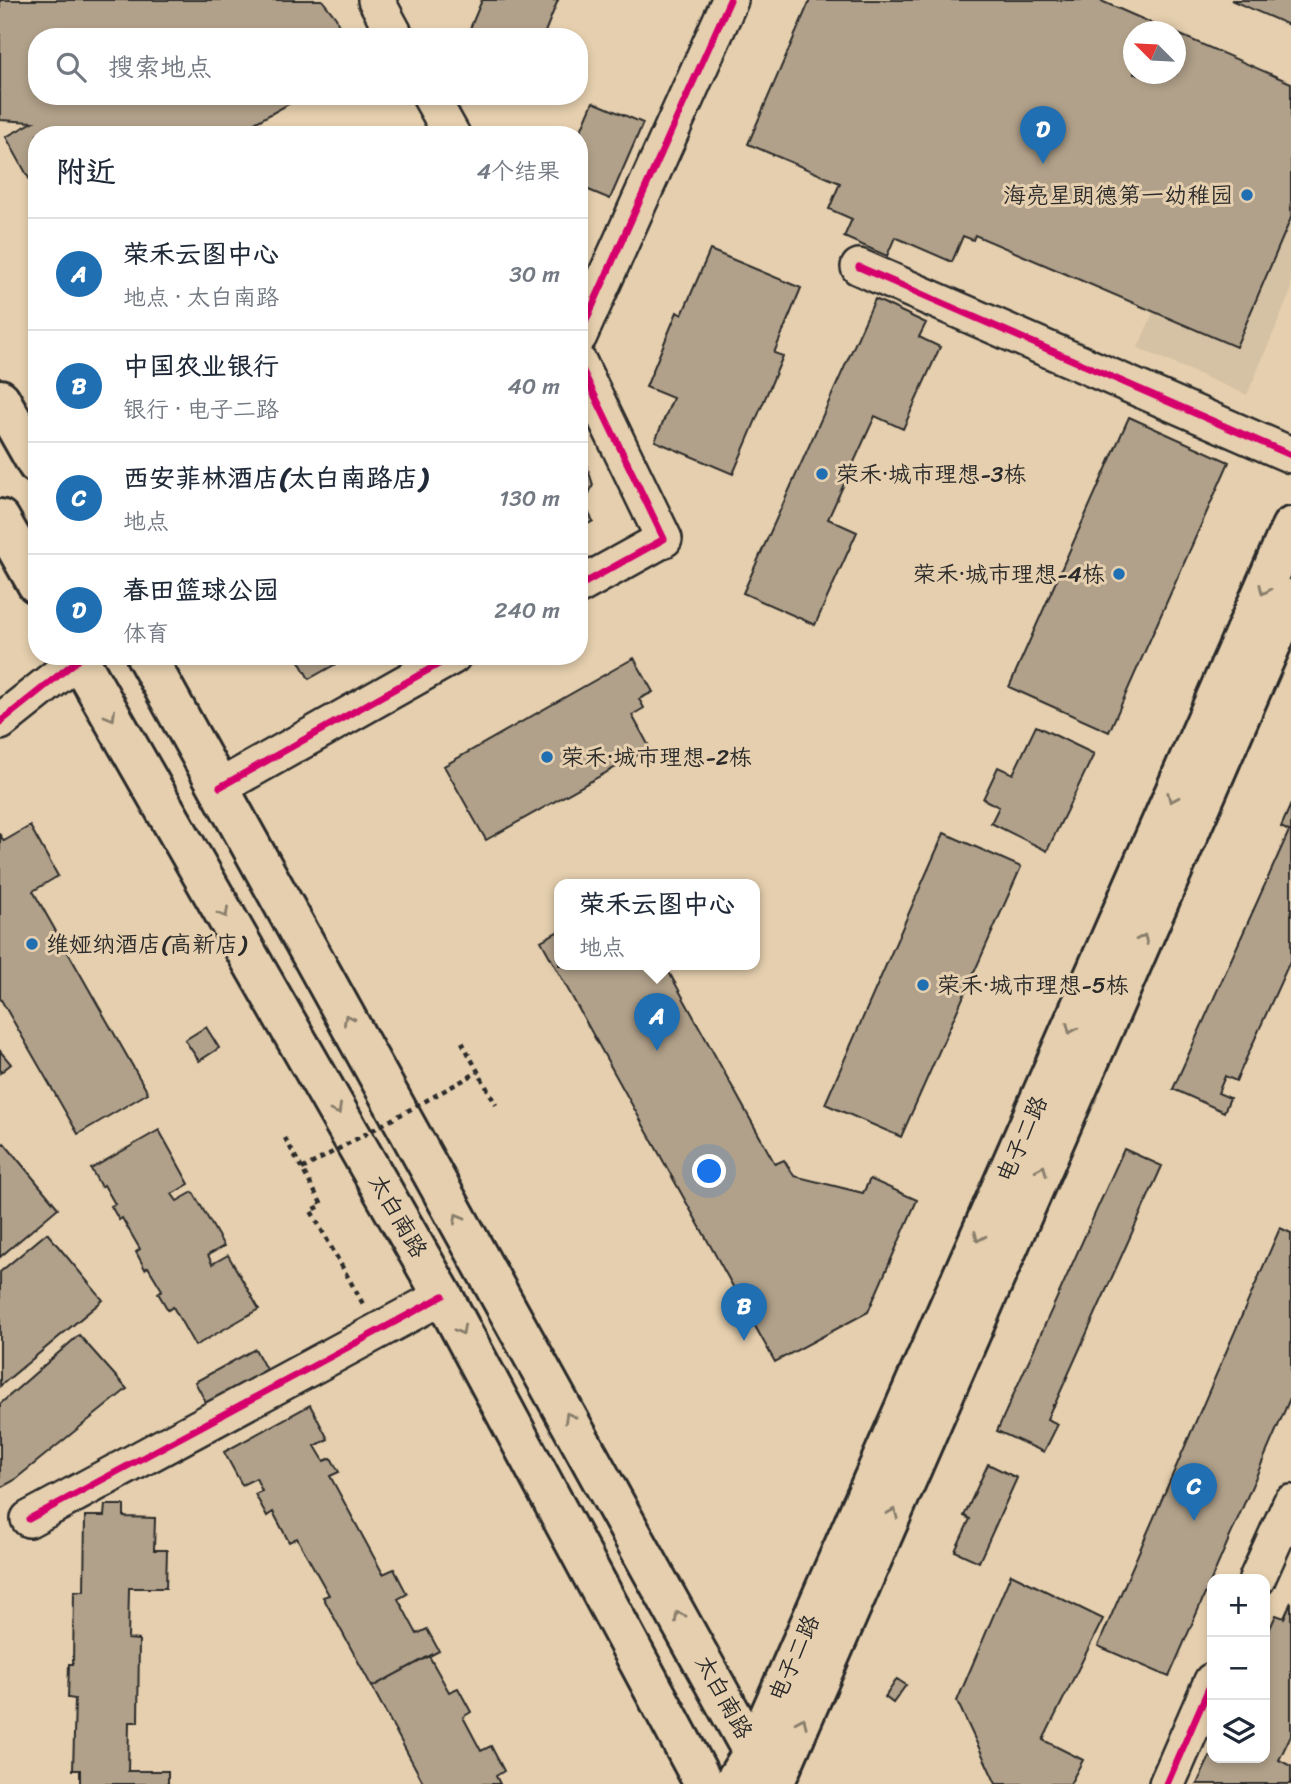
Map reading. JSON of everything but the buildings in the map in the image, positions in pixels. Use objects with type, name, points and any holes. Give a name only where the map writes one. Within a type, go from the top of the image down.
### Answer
[{"type":"main road","points":[[0,399],[28,448]]},
{"type":"main road","points":[[0,519],[28,568]]},
{"type":"main road","name":"电子二路","points":[[766,1773],[1291,527]]},
{"type":"main road","name":"电子二路","points":[[766,1773],[1291,598]]},
{"type":"main road","name":"太白南路","points":[[83,665],[443,1296],[704,1784]]},
{"type":"main road","name":"太白南路","points":[[151,665],[766,1773]]},
{"type":"main road","points":[[733,1784],[766,1773]]},
{"type":"street","points":[[376,0],[391,28]]},
{"type":"street","points":[[588,316],[730,0]]},
{"type":"street","points":[[435,105],[447,126]]},
{"type":"street","points":[[859,267],[1291,455]]},
{"type":"street","points":[[588,382],[664,539],[588,581]]},
{"type":"street","points":[[0,722],[68,665]]},
{"type":"street","points":[[220,787],[437,665]]},
{"type":"street","points":[[29,1519],[443,1296]]},
{"type":"street","points":[[1259,1574],[1291,1503]]},
{"type":"street","points":[[1167,1784],[1207,1692]]},
{"type":"path","points":[[462,1042],[496,1105]]},
{"type":"path","points":[[302,1169],[478,1072]]},
{"type":"path","points":[[285,1138],[322,1205],[311,1211],[378,1332]]},
{"type":"shaded area","name":"海亮星朗德第一幼稚园","points":[[1252,82],[1291,99],[1291,291],[1247,395],[1138,348]]},
{"type":"cycle path","points":[[588,316],[730,0]]},
{"type":"cycle path","points":[[859,267],[1291,455]]},
{"type":"cycle path","points":[[588,382],[664,539],[588,581]]},
{"type":"cycle path","points":[[0,722],[71,665]]},
{"type":"cycle path","points":[[220,787],[437,665]]},
{"type":"cycle path","points":[[29,1519],[443,1296]]},
{"type":"cycle path","points":[[1167,1784],[1207,1692]]},
{"type":"place","name":"春田篮球公园","points":[[1043,164]]},
{"type":"place","name":"海亮星朗德第一幼稚园","points":[[1247,195]]},
{"type":"place","name":"荣禾·城市理想-3栋","points":[[822,474]]},
{"type":"place","name":"荣禾·城市理想-4栋","points":[[1119,574]]},
{"type":"place","name":"荣禾·城市理想-2栋","points":[[547,757]]},
{"type":"place","name":"维娅纳酒店(高新店)","points":[[32,944]]},
{"type":"place","name":"荣禾·城市理想-5栋","points":[[923,985]]},
{"type":"place","name":"荣禾云图中心","points":[[657,1051]]},
{"type":"place","name":"中国农业银行","points":[[744,1341]]},
{"type":"place","name":"西安菲林酒店(太白南路店)","points":[[1194,1521]]}]
